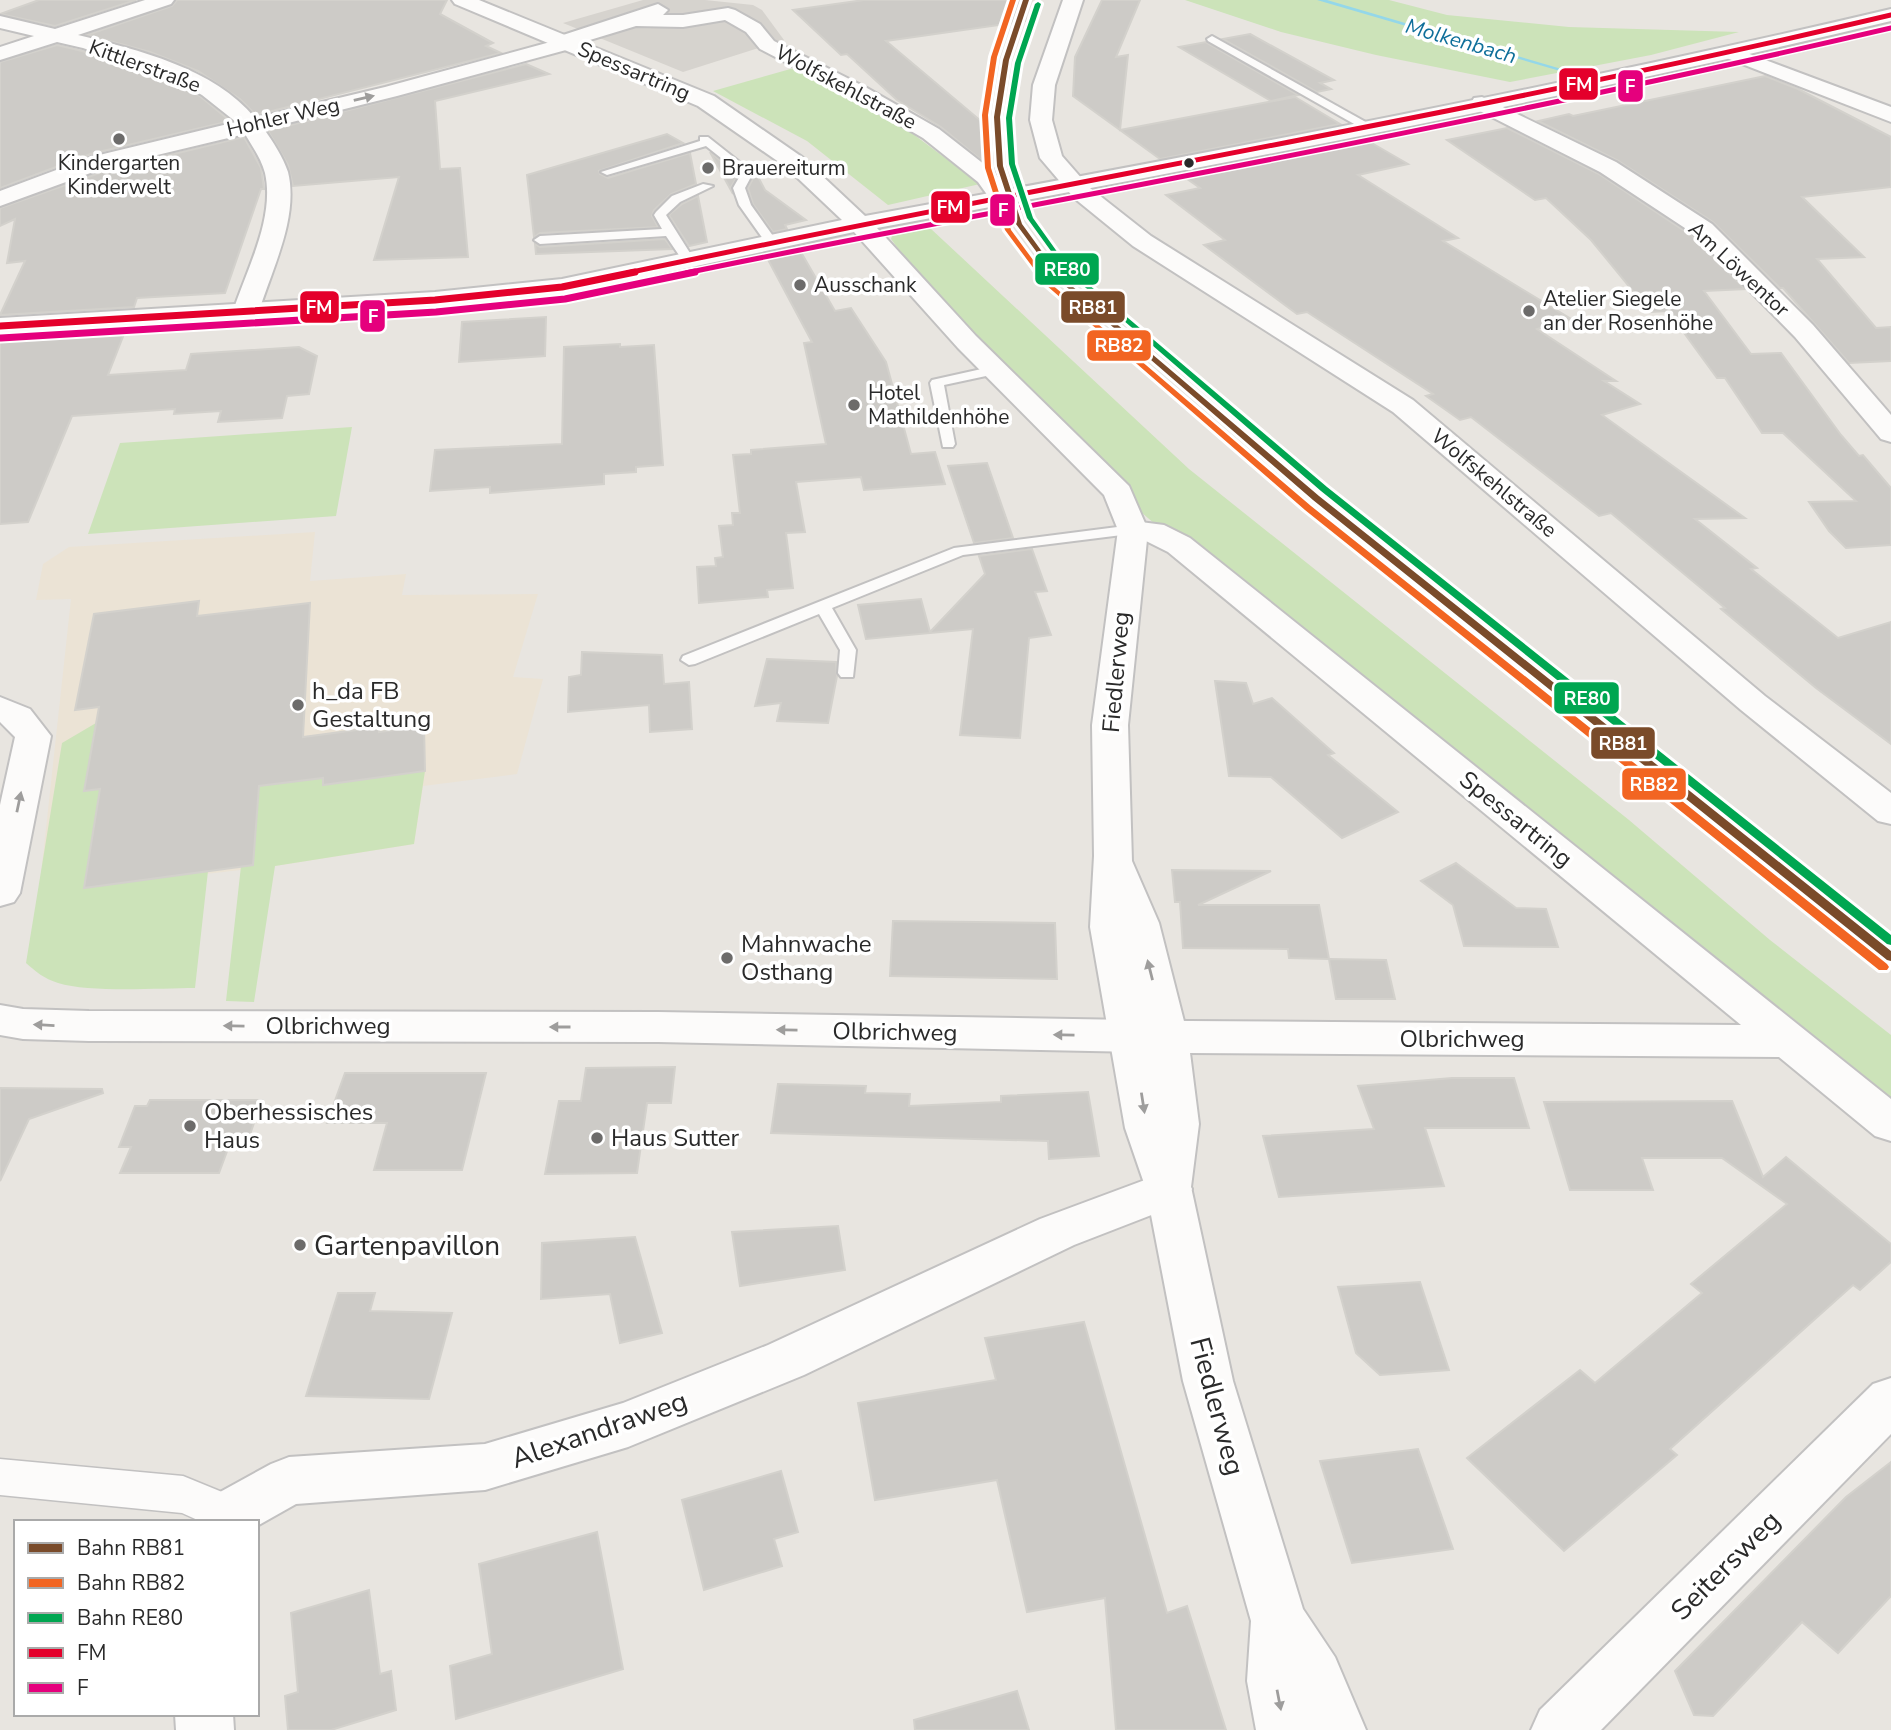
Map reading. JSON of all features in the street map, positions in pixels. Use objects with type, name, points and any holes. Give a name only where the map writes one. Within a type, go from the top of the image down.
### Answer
[{"type":"street","points":[[0,54],[164,0]]},
{"type":"street","name":"Spessartring","points":[[462,0],[706,101],[794,162],[860,224],[995,370],[1118,492]]},
{"type":"street","points":[[635,20],[680,0]]},
{"type":"street","name":"Wolfskehlstraße","points":[[1073,0],[1044,85],[1041,120],[1062,187],[1142,241],[1403,406],[1753,702],[1891,812]]},
{"type":"street","name":"Wolfskehlstraße","points":[[635,20],[683,20],[728,14],[752,28],[767,45],[917,123],[987,177],[1001,198]]},
{"type":"street","points":[[0,326],[530,292],[860,224],[1062,187],[1731,53],[1891,15]]},
{"type":"street","name":"Hohler Weg","points":[[0,199],[99,162],[390,92],[635,20]]},
{"type":"street","name":"Kittlerstraße","points":[[0,22],[109,50],[204,86],[234,107],[250,124],[276,165],[279,189],[272,229],[246,310]]},
{"type":"street","points":[[1731,53],[1891,116]]},
{"type":"street","name":"Am Löwentor","points":[[1482,103],[1608,167],[1703,229],[1804,331],[1891,433]]},
{"type":"street","name":"Fiedlerweg","points":[[1118,492],[1133,530],[1110,725],[1113,856],[1110,926],[1149,1036],[1147,1128],[1169,1189],[1208,1381],[1279,1621],[1315,1678],[1337,1730]]},
{"type":"street","name":"Spessartring","points":[[1133,530],[1153,532],[1179,545],[1891,1124]]},
{"type":"street","points":[[0,708],[18,717],[33,736],[0,893]]},
{"type":"street","name":"Olbrichweg","points":[[0,1020],[23,1024],[89,1026],[645,1027],[1149,1036],[1790,1041]]},
{"type":"street","name":"Alexandraweg","points":[[0,1477],[183,1495],[228,1518],[289,1481],[485,1467],[628,1424],[786,1360],[1058,1232],[1169,1189]]},
{"type":"street","name":"Seitersweg","points":[[1560,1730],[1891,1400]]},
{"type":"street","name":"Fiedlerweg","points":[[1279,1621],[1275,1681],[1285,1730]]},
{"type":"lane","points":[[1212,39],[1367,127]]},
{"type":"lane","points":[[607,172],[706,141],[747,173],[739,188],[745,205],[772,243]]},
{"type":"lane","points":[[689,261],[660,215],[676,199],[706,186]]},
{"type":"lane","points":[[540,240],[669,232]]},
{"type":"lane","points":[[947,444],[937,383],[995,370]]},
{"type":"lane","points":[[688,660],[960,551],[1133,530]]},
{"type":"lane","points":[[823,606],[848,650],[847,673]]},
{"type":"shaded area","points":[[643,0],[705,0],[753,5],[762,10],[784,40],[683,72],[563,23]]},
{"type":"shaded area","name":"h_da FB Gestaltung","points":[[315,532],[310,581],[406,574],[402,595],[538,594],[513,677],[543,679],[517,774],[423,786],[414,844],[275,866],[39,893],[71,599],[36,600],[43,564],[69,547]]},
{"type":"green space","points":[[1185,0],[1389,0],[1447,15],[1569,27],[1739,32],[1651,55],[1510,82],[1376,55],[1281,32]]},
{"type":"green space","points":[[794,68],[897,122],[980,184],[888,205],[807,141],[713,91]]},
{"type":"green space","points":[[930,228],[1189,469],[1629,820],[1770,940],[1891,1035],[1891,1124],[1179,545],[1118,492],[967,342],[891,239],[892,236]]},
{"type":"green space","points":[[352,427],[336,516],[88,534],[120,443]]},
{"type":"green space","points":[[96,723],[84,791],[100,789],[84,888],[208,871],[195,988],[106,989],[72,986],[49,979],[26,963],[62,743]]},
{"type":"green space","points":[[425,771],[414,844],[275,866],[254,1002],[226,1001],[241,866],[253,865],[259,786],[323,778],[324,785]]},
{"type":"building","points":[[39,0],[136,0],[55,26],[0,14]]},
{"type":"building","points":[[177,0],[447,0],[440,14],[493,43],[486,46],[501,53],[256,115],[240,99],[198,71],[150,52],[87,35],[172,6]]},
{"type":"building","points":[[864,0],[1025,0],[1026,21],[886,41],[981,121],[1003,178],[941,127],[897,100],[847,54],[841,55],[793,10]]},
{"type":"building","points":[[1102,0],[1140,0],[1116,57],[1128,55],[1120,130],[1295,97],[1340,124],[1160,159],[1073,96],[1075,57]]},
{"type":"building","points":[[1250,34],[1334,80],[1320,83],[1331,89],[1317,92],[1223,39]]},
{"type":"building","points":[[1206,42],[1298,95],[1271,101],[1179,47]]},
{"type":"building","points":[[57,45],[174,82],[201,97],[230,121],[90,154],[0,188],[0,62]]},
{"type":"building","points":[[526,64],[549,74],[435,101],[440,169],[460,168],[468,257],[374,260],[399,177],[293,186],[288,165],[268,131]]},
{"type":"building","points":[[1765,76],[1798,89],[1891,137],[1891,187],[1802,197],[1864,257],[1817,259],[1876,328],[1891,327],[1891,361],[1849,363],[1783,288],[1713,222],[1617,160],[1538,121]]},
{"type":"building","points":[[1507,128],[1599,174],[1692,236],[1745,289],[1704,291],[1751,354],[1781,353],[1841,435],[1859,456],[1863,455],[1891,488],[1891,545],[1846,548],[1829,531],[1809,502],[1856,501],[1783,433],[1762,433],[1725,378],[1717,378],[1668,311],[1650,312],[1591,240],[1546,198],[1535,200],[1447,140]]},
{"type":"building","points":[[667,134],[683,143],[599,171],[608,178],[690,153],[696,184],[671,194],[654,210],[652,216],[658,227],[540,233],[534,237],[527,175]]},
{"type":"building","points":[[244,137],[261,168],[264,189],[261,189],[225,293],[137,298],[134,307],[0,315],[25,261],[7,263],[15,219],[0,226],[0,208],[108,170]]},
{"type":"building","points":[[1363,138],[1408,164],[1358,175],[1458,238],[1443,241],[1571,319],[1537,329],[1616,381],[1604,381],[1640,404],[1602,415],[1745,518],[1695,519],[1757,568],[1751,569],[1838,638],[1891,622],[1891,744],[1816,688],[1611,513],[1599,516],[1471,417],[1460,420],[1426,396],[1433,394],[1307,312],[1297,314],[1204,245],[1225,240],[1166,195],[1200,188],[1180,174]]},
{"type":"building","points":[[710,152],[738,175],[731,187],[733,194]]},
{"type":"building","points":[[756,173],[765,190],[806,220],[785,225],[787,229],[773,232],[753,204],[748,188]]},
{"type":"building","points":[[698,196],[707,242],[689,246],[669,215]]},
{"type":"building","points":[[665,239],[672,249],[536,254],[535,244],[540,247]]},
{"type":"building","points":[[798,247],[835,311],[851,308],[886,362],[911,454],[935,452],[945,484],[864,490],[861,477],[796,482],[805,532],[786,533],[793,588],[767,590],[768,597],[699,603],[697,567],[716,566],[715,558],[723,557],[719,526],[733,525],[732,513],[740,513],[733,455],[751,454],[751,450],[826,444],[804,343],[812,342],[765,254]]},
{"type":"building","points":[[546,317],[545,356],[459,362],[462,322]]},
{"type":"building","points":[[126,329],[108,375],[186,370],[191,354],[299,347],[317,356],[309,394],[287,396],[282,418],[218,422],[221,411],[174,414],[175,409],[72,416],[28,522],[0,524],[0,337]]},
{"type":"building","points":[[620,344],[620,347],[654,345],[663,465],[636,467],[636,472],[604,474],[604,484],[490,493],[490,487],[430,491],[435,450],[562,444],[564,347]]},
{"type":"building","points":[[987,463],[1013,538],[974,543],[948,466]]},
{"type":"building","points":[[1032,549],[1047,591],[1035,592],[1051,635],[1029,638],[1020,738],[960,735],[973,629],[866,639],[858,605],[921,599],[930,632],[985,574],[979,556]]},
{"type":"building","points":[[199,601],[197,616],[310,603],[303,737],[379,727],[379,732],[424,726],[425,771],[323,785],[323,778],[259,786],[253,865],[84,888],[100,789],[84,791],[99,707],[75,710],[94,614]]},
{"type":"building","points":[[582,652],[662,655],[664,684],[689,682],[692,729],[650,732],[649,705],[568,712],[569,677],[581,675]]},
{"type":"building","points":[[767,659],[836,662],[837,676],[828,723],[777,721],[781,703],[755,706]]},
{"type":"building","points":[[1215,681],[1246,683],[1253,704],[1272,698],[1334,753],[1328,755],[1398,812],[1342,838],[1271,777],[1229,776]]},
{"type":"building","points":[[1456,863],[1516,908],[1546,909],[1558,947],[1464,946],[1453,905],[1421,881]]},
{"type":"building","points":[[1172,870],[1271,871],[1198,905],[1319,905],[1329,959],[1289,958],[1288,949],[1183,948],[1180,902],[1175,902]]},
{"type":"building","points":[[893,921],[1055,923],[1057,979],[890,976]]},
{"type":"building","points":[[1329,959],[1386,960],[1395,999],[1336,999]]},
{"type":"building","name":"Haus Sutter","points":[[675,1067],[671,1103],[647,1103],[637,1173],[545,1174],[559,1101],[581,1101],[586,1068]]},
{"type":"building","points":[[345,1073],[486,1073],[462,1170],[374,1170],[387,1123],[327,1123]]},
{"type":"building","points":[[1452,1078],[1514,1078],[1529,1128],[1425,1128],[1444,1186],[1279,1197],[1263,1136],[1374,1129],[1358,1086]]},
{"type":"building","points":[[778,1084],[866,1086],[865,1093],[910,1094],[909,1106],[1001,1102],[1001,1096],[1088,1092],[1099,1156],[1049,1159],[1048,1141],[771,1133]]},
{"type":"building","points":[[0,1088],[102,1089],[103,1093],[29,1119],[0,1181]]},
{"type":"building","name":"Oberhessisches Haus","points":[[150,1100],[262,1100],[246,1146],[229,1146],[219,1173],[120,1173],[131,1147],[119,1147],[135,1106],[147,1106]]},
{"type":"building","points":[[1732,1101],[1763,1177],[1786,1157],[1891,1244],[1891,1262],[1860,1290],[1853,1285],[1670,1449],[1677,1455],[1564,1551],[1467,1458],[1580,1370],[1595,1383],[1702,1293],[1691,1284],[1787,1204],[1722,1158],[1642,1158],[1653,1190],[1570,1190],[1544,1102]]},
{"type":"building","points":[[838,1226],[845,1270],[740,1286],[732,1232]]},
{"type":"building","points":[[635,1237],[662,1333],[620,1343],[610,1294],[541,1299],[542,1243]]},
{"type":"building","points":[[1420,1282],[1449,1370],[1380,1375],[1356,1353],[1338,1287]]},
{"type":"building","points":[[338,1293],[375,1293],[370,1311],[452,1313],[429,1399],[306,1396]]},
{"type":"building","points":[[1084,1322],[1167,1613],[1187,1606],[1226,1730],[1116,1730],[1105,1598],[1027,1612],[997,1480],[875,1500],[858,1403],[996,1380],[985,1338]]},
{"type":"building","points":[[1418,1449],[1453,1549],[1352,1563],[1320,1461]]},
{"type":"building","points":[[1891,1462],[1891,1596],[1838,1653],[1802,1622],[1713,1716],[1694,1715],[1675,1671],[1846,1497]]},
{"type":"building","points":[[781,1471],[798,1532],[774,1539],[782,1566],[704,1590],[682,1500]]},
{"type":"building","points":[[597,1532],[623,1669],[456,1719],[450,1666],[492,1654],[479,1564]]},
{"type":"building","points":[[369,1590],[380,1674],[391,1671],[396,1710],[331,1730],[288,1730],[285,1696],[298,1692],[291,1613]]},
{"type":"building","points":[[1017,1691],[1029,1730],[915,1730],[914,1720]]},
{"type":"waterway","name":"Molkenbach","points":[[1320,0],[1562,70]]},
{"type":"rail line","name":"RB82","points":[[1013,0],[994,57],[985,115],[988,168],[1008,230],[1048,284],[1308,508],[1883,967]]},
{"type":"rail line","name":"RB81","points":[[1026,0],[1006,60],[997,117],[1000,166],[1019,224],[1057,276],[1316,498],[1891,957]]},
{"type":"rail line","name":"RE80","points":[[1038,4],[1018,63],[1009,118],[1012,164],[1030,218],[1066,268],[1324,489],[1891,941]]},
{"type":"transit line","name":"FM","points":[[0,326],[435,300],[562,287],[860,224],[1189,163],[1731,53],[1891,15]]},
{"type":"transit line","name":"F","points":[[1,338],[436,312],[565,299],[862,236],[1191,175],[1733,65],[1891,28]]},
{"type":"place","name":"Kindergarten Kinderwelt","points":[[119,139]]},
{"type":"place","name":"Brauereiturm","points":[[708,168]]},
{"type":"place","name":"Ausschank","points":[[800,285]]},
{"type":"place","name":"Atelier Siegele an der Rosenhöhe","points":[[1529,311]]},
{"type":"place","name":"Hotel Mathildenhöhe","points":[[854,405]]},
{"type":"place","name":"h_da FB Gestaltung","points":[[298,705]]},
{"type":"place","name":"Mahnwache Osthang","points":[[727,958]]},
{"type":"place","name":"Oberhessisches Haus","points":[[190,1126]]},
{"type":"place","name":"Haus Sutter","points":[[597,1138]]},
{"type":"place","name":"Gartenpavillon","points":[[300,1245]]}]
